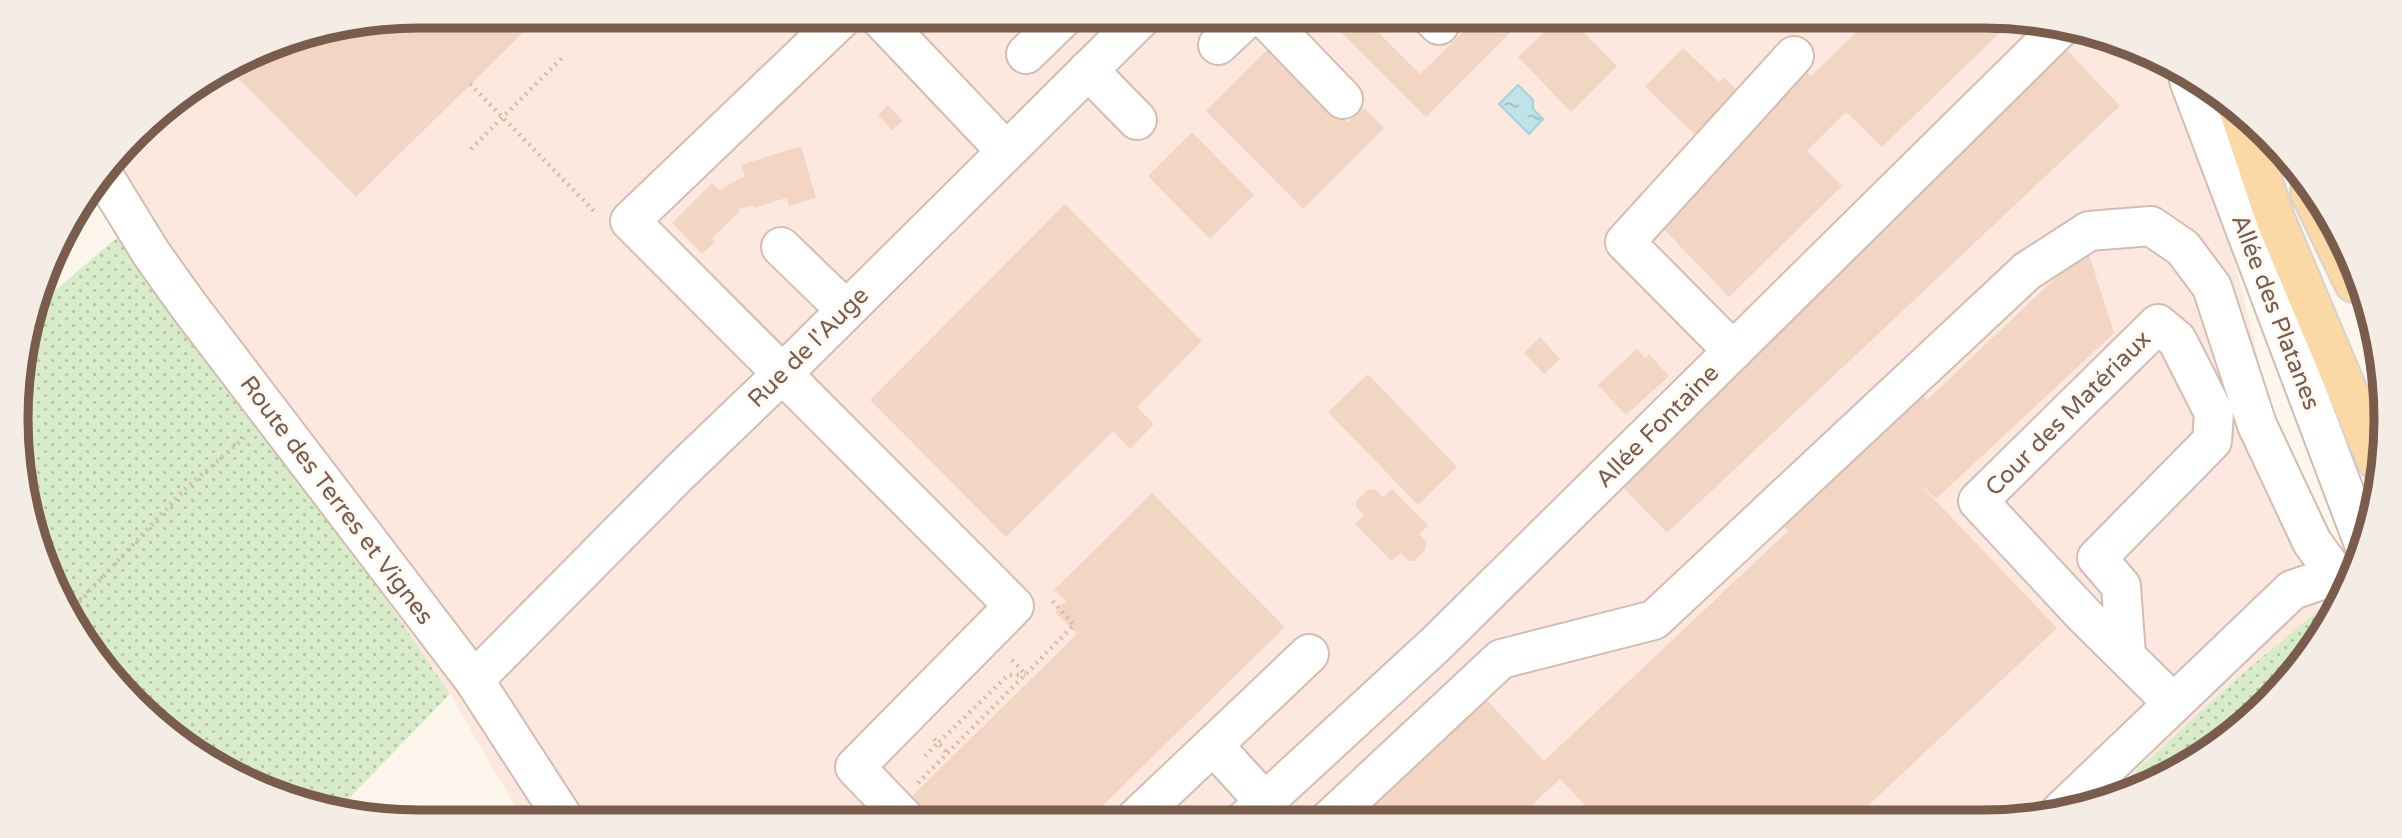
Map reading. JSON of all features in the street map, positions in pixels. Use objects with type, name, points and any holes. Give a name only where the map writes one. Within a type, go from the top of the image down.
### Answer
[{"type":"main road","points":[[2245,129],[2276,221],[2373,450]]},
{"type":"street","points":[[831,28],[630,221],[1014,606],[855,767],[922,806]]},
{"type":"street","points":[[889,28],[1006,151]]},
{"type":"street","points":[[1026,54],[1053,28]]},
{"type":"street","points":[[1086,28],[1100,58],[1137,120]]},
{"type":"street","name":"Rue de l'Auge","points":[[474,680],[680,472],[1131,28]]},
{"type":"street","points":[[1218,45],[1236,28]]},
{"type":"street","points":[[1275,28],[1343,99]]},
{"type":"street","name":"Allée Fontaine","points":[[1256,810],[1436,644],[2053,35]]},
{"type":"street","points":[[1733,351],[1625,242],[1794,56]]},
{"type":"street","name":"Allée des Platanes","points":[[2192,89],[2358,529]]},
{"type":"street","name":"Route des Terres et Vignes","points":[[108,183],[173,284],[474,680],[558,810]]},
{"type":"street","points":[[1340,810],[1501,660],[1654,620],[2027,271],[2089,231],[2151,226],[2183,248],[2212,287],[2258,425],[2312,542],[2342,572]]},
{"type":"street","points":[[781,247],[846,310]]},
{"type":"street","name":"Cour des Matériaux","points":[[2158,324],[2177,340],[2214,413],[2212,441],[2096,558],[2121,586],[2126,655],[2083,614],[1978,501],[2158,324]]},
{"type":"street","points":[[2072,799],[2292,590],[2341,575]]},
{"type":"street","points":[[1145,810],[1309,654]]},
{"type":"street","points":[[2126,655],[2173,703]]},
{"type":"street","points":[[1213,745],[1254,810]]},
{"type":"path","points":[[471,149],[563,57]]},
{"type":"path","points":[[75,605],[184,490],[271,414]]},
{"type":"path","points":[[922,806],[916,785],[1074,625],[1058,608]]},
{"type":"path","points":[[1014,662],[1025,674]]},
{"type":"path","points":[[925,756],[938,743],[948,754]]},
{"type":"shaded area","points":[[419,28],[1983,28],[2034,31],[2084,41],[2133,58],[2184,83],[2229,238],[2320,616],[2277,677],[2241,713],[2179,758],[2133,780],[2084,797],[2009,809],[517,810],[450,694],[102,191],[125,161],[161,125],[223,80],[293,49],[368,31]]},
{"type":"green space","points":[[127,229],[151,253],[450,694],[345,802],[318,797],[269,780],[223,758],[202,744],[161,713],[125,677],[80,614],[49,545],[31,470],[28,419],[31,368],[48,297]]},
{"type":"green space","points":[[2329,601],[2293,657],[2241,713],[2179,758],[2122,784],[2243,673]]},
{"type":"water","points":[[1518,85],[1533,100],[1533,109],[1543,119],[1529,134],[1499,104]]},
{"type":"building","points":[[528,28],[356,197],[234,74],[293,49],[368,31]]},
{"type":"building","points":[[1337,28],[1374,28],[1420,74],[1467,28],[1515,28],[1426,117]]},
{"type":"building","points":[[1548,28],[1580,28],[1617,66],[1571,112],[1518,57]]},
{"type":"building","points":[[1861,28],[2004,29],[1882,147],[1846,112],[1807,151],[1842,186],[1729,297],[1656,221],[1799,64],[1811,76]]},
{"type":"building","points":[[1272,45],[1348,122],[1364,108],[1384,128],[1303,209],[1206,111]]},
{"type":"building","points":[[1683,48],[1719,82],[1724,78],[1748,100],[1705,144],[1645,87]]},
{"type":"building","points":[[2065,48],[2120,106],[1667,533],[1614,478]]},
{"type":"building","points":[[888,105],[903,121],[892,130],[878,115]]},
{"type":"building","points":[[1192,132],[1254,195],[1210,239],[1148,176]]},
{"type":"building","points":[[801,146],[816,198],[789,206],[786,198],[754,208],[753,205],[738,209],[740,211],[712,238],[715,242],[702,254],[672,223],[712,183],[719,190],[745,176],[741,165]]},
{"type":"building","points":[[1065,204],[1202,341],[1137,407],[1154,424],[1130,449],[1113,431],[1006,537],[870,400]]},
{"type":"building","points":[[2087,248],[2114,333],[1936,499],[1912,476],[2057,628],[1864,810],[1589,810],[1560,779],[1527,810],[1364,810],[1484,697],[1544,761],[1788,531],[1774,515],[1912,384],[1927,400]]},
{"type":"building","points":[[1540,337],[1560,359],[1544,374],[1524,353]]},
{"type":"building","points":[[1637,349],[1645,358],[1649,354],[1669,376],[1626,415],[1598,385]]},
{"type":"building","points":[[1368,374],[1457,467],[1418,505],[1328,412]]},
{"type":"building","points":[[1375,489],[1383,497],[1392,489],[1428,526],[1419,534],[1427,543],[1425,550],[1414,561],[1409,561],[1401,553],[1391,561],[1355,524],[1364,515],[1356,507],[1356,501],[1368,490]]},
{"type":"building","points":[[1152,493],[1285,627],[1098,810],[926,810],[912,796],[1077,634],[1055,612],[1066,601],[1054,590]]}]
